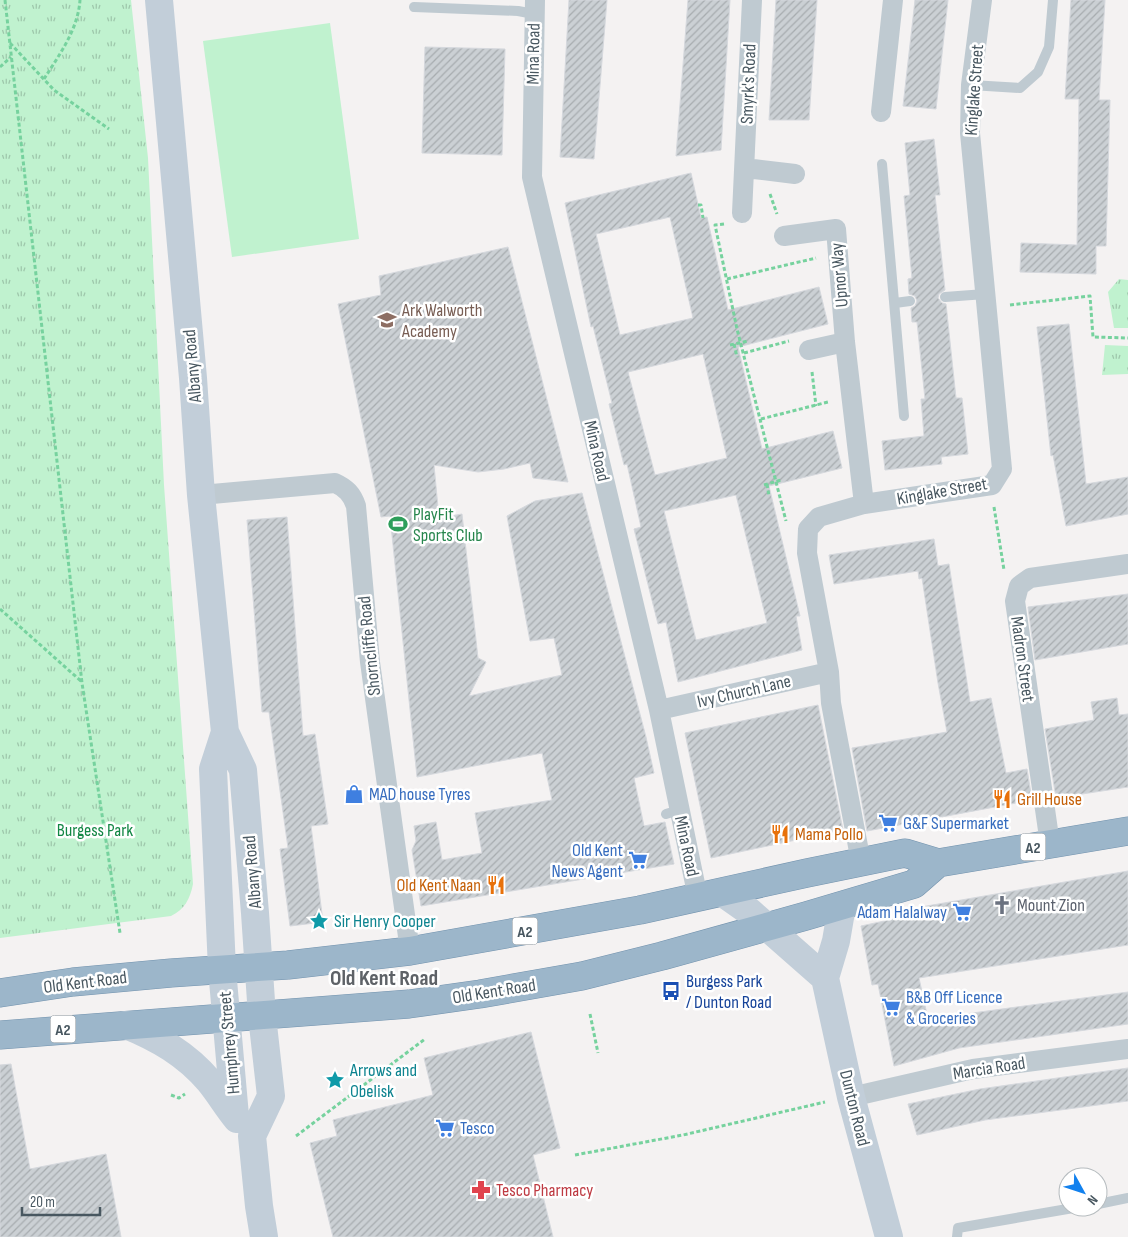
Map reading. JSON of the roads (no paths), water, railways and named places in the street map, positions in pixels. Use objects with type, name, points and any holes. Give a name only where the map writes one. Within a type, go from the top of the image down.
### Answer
[{"type":"highway","name":"Old Kent Road","points":[[0,993],[73,982],[260,967],[410,952],[710,895],[904,853],[938,863],[1128,831]]},
{"type":"highway","name":"Old Kent Road","points":[[0,1035],[408,1004],[582,976],[680,951],[914,884],[938,863]]},
{"type":"main road","name":"Albany Road","points":[[159,0],[193,378],[201,495],[225,732],[243,770],[260,967],[262,1016]]},
{"type":"main road","name":"Albany Road","points":[[222,969],[213,769],[225,732]]},
{"type":"main road","points":[[710,895],[768,926],[825,978]]},
{"type":"main road","name":"Dunton Road","points":[[842,906],[836,941],[825,978],[841,1099],[889,1237]]},
{"type":"main road","name":"Humphrey Street","points":[[222,969],[226,1018],[243,1126],[264,1237]]},
{"type":"main road","name":"Humphrey Street","points":[[243,1126],[271,1096],[262,1016]]},
{"type":"main road","name":"Humphrey Street","points":[[126,1025],[153,1036],[190,1063],[208,1080],[243,1126]]},
{"type":"street","name":"Smyrk's Road","points":[[742,214],[752,0]]},
{"type":"street","points":[[881,112],[893,0]]},
{"type":"street","name":"Kinglake Street","points":[[861,862],[836,730],[829,672],[807,553],[808,529],[819,517],[864,504],[992,485],[1002,469],[970,133],[971,85],[982,0]]},
{"type":"street","name":"Mina Road","points":[[534,7],[532,177],[659,710],[672,812],[710,895]]},
{"type":"street","points":[[745,168],[795,174]]},
{"type":"street","name":"Upnor Way","points":[[784,236],[836,229],[845,342],[864,504]]},
{"type":"street","points":[[803,344],[845,342]]},
{"type":"street","name":"Shorncliffe Road","points":[[201,495],[335,483],[344,487],[352,496],[356,506],[370,662],[410,952]]},
{"type":"street","name":"Madron Street","points":[[1050,844],[1015,601],[1019,586],[1030,578],[1128,564]]},
{"type":"street","name":"Ivy Church Lane","points":[[659,710],[829,672]]},
{"type":"street","name":"Marcia Road","points":[[841,1099],[973,1069],[1128,1049]]},
{"type":"lane","points":[[971,85],[1020,88],[1038,72],[1049,47],[1053,0]]},
{"type":"lane","points":[[414,7],[518,11],[534,7]]},
{"type":"lane","points":[[882,164],[904,416]]},
{"type":"lane","points":[[945,297],[986,301]]},
{"type":"lane","points":[[895,303],[910,301]]},
{"type":"lane","points":[[1108,1202],[1128,1198]]},
{"type":"lane","points":[[956,1237],[958,1228],[1058,1211]]},
{"type":"place","name":"Ark Walworth Academy","points":[[387,320]]},
{"type":"place","name":"PlayFit Sports Club","points":[[398,524]]},
{"type":"place","name":"MAD house Tyres","points":[[354,794]]},
{"type":"place","name":"Grill House","points":[[1002,799]]},
{"type":"place","name":"G&F Supermarket","points":[[888,823]]},
{"type":"place","name":"Mama Pollo","points":[[780,834]]},
{"type":"place","name":"Old Kent News Agent","points":[[638,860]]},
{"type":"place","name":"Old Kent Naan","points":[[496,885]]},
{"type":"place","name":"Mount Zion","points":[[1002,905]]},
{"type":"place","name":"Adam Halalway","points":[[962,912]]},
{"type":"place","name":"Sir Henry Cooper","points":[[319,921]]},
{"type":"place","name":"Burgess Park / Dunton Road","points":[[671,991]]},
{"type":"place","name":"B&B Off Licence & Groceries","points":[[891,1007]]},
{"type":"place","name":"Arrows and Obelisk","points":[[335,1080]]},
{"type":"place","name":"Tesco","points":[[445,1128]]},
{"type":"place","name":"Tesco Pharmacy","points":[[481,1190]]},
{"type":"district","name":"Old Kent Road","points":[[384,977]]},
{"type":"park label","name":"Burgess Park","points":[[95,830]]}]
